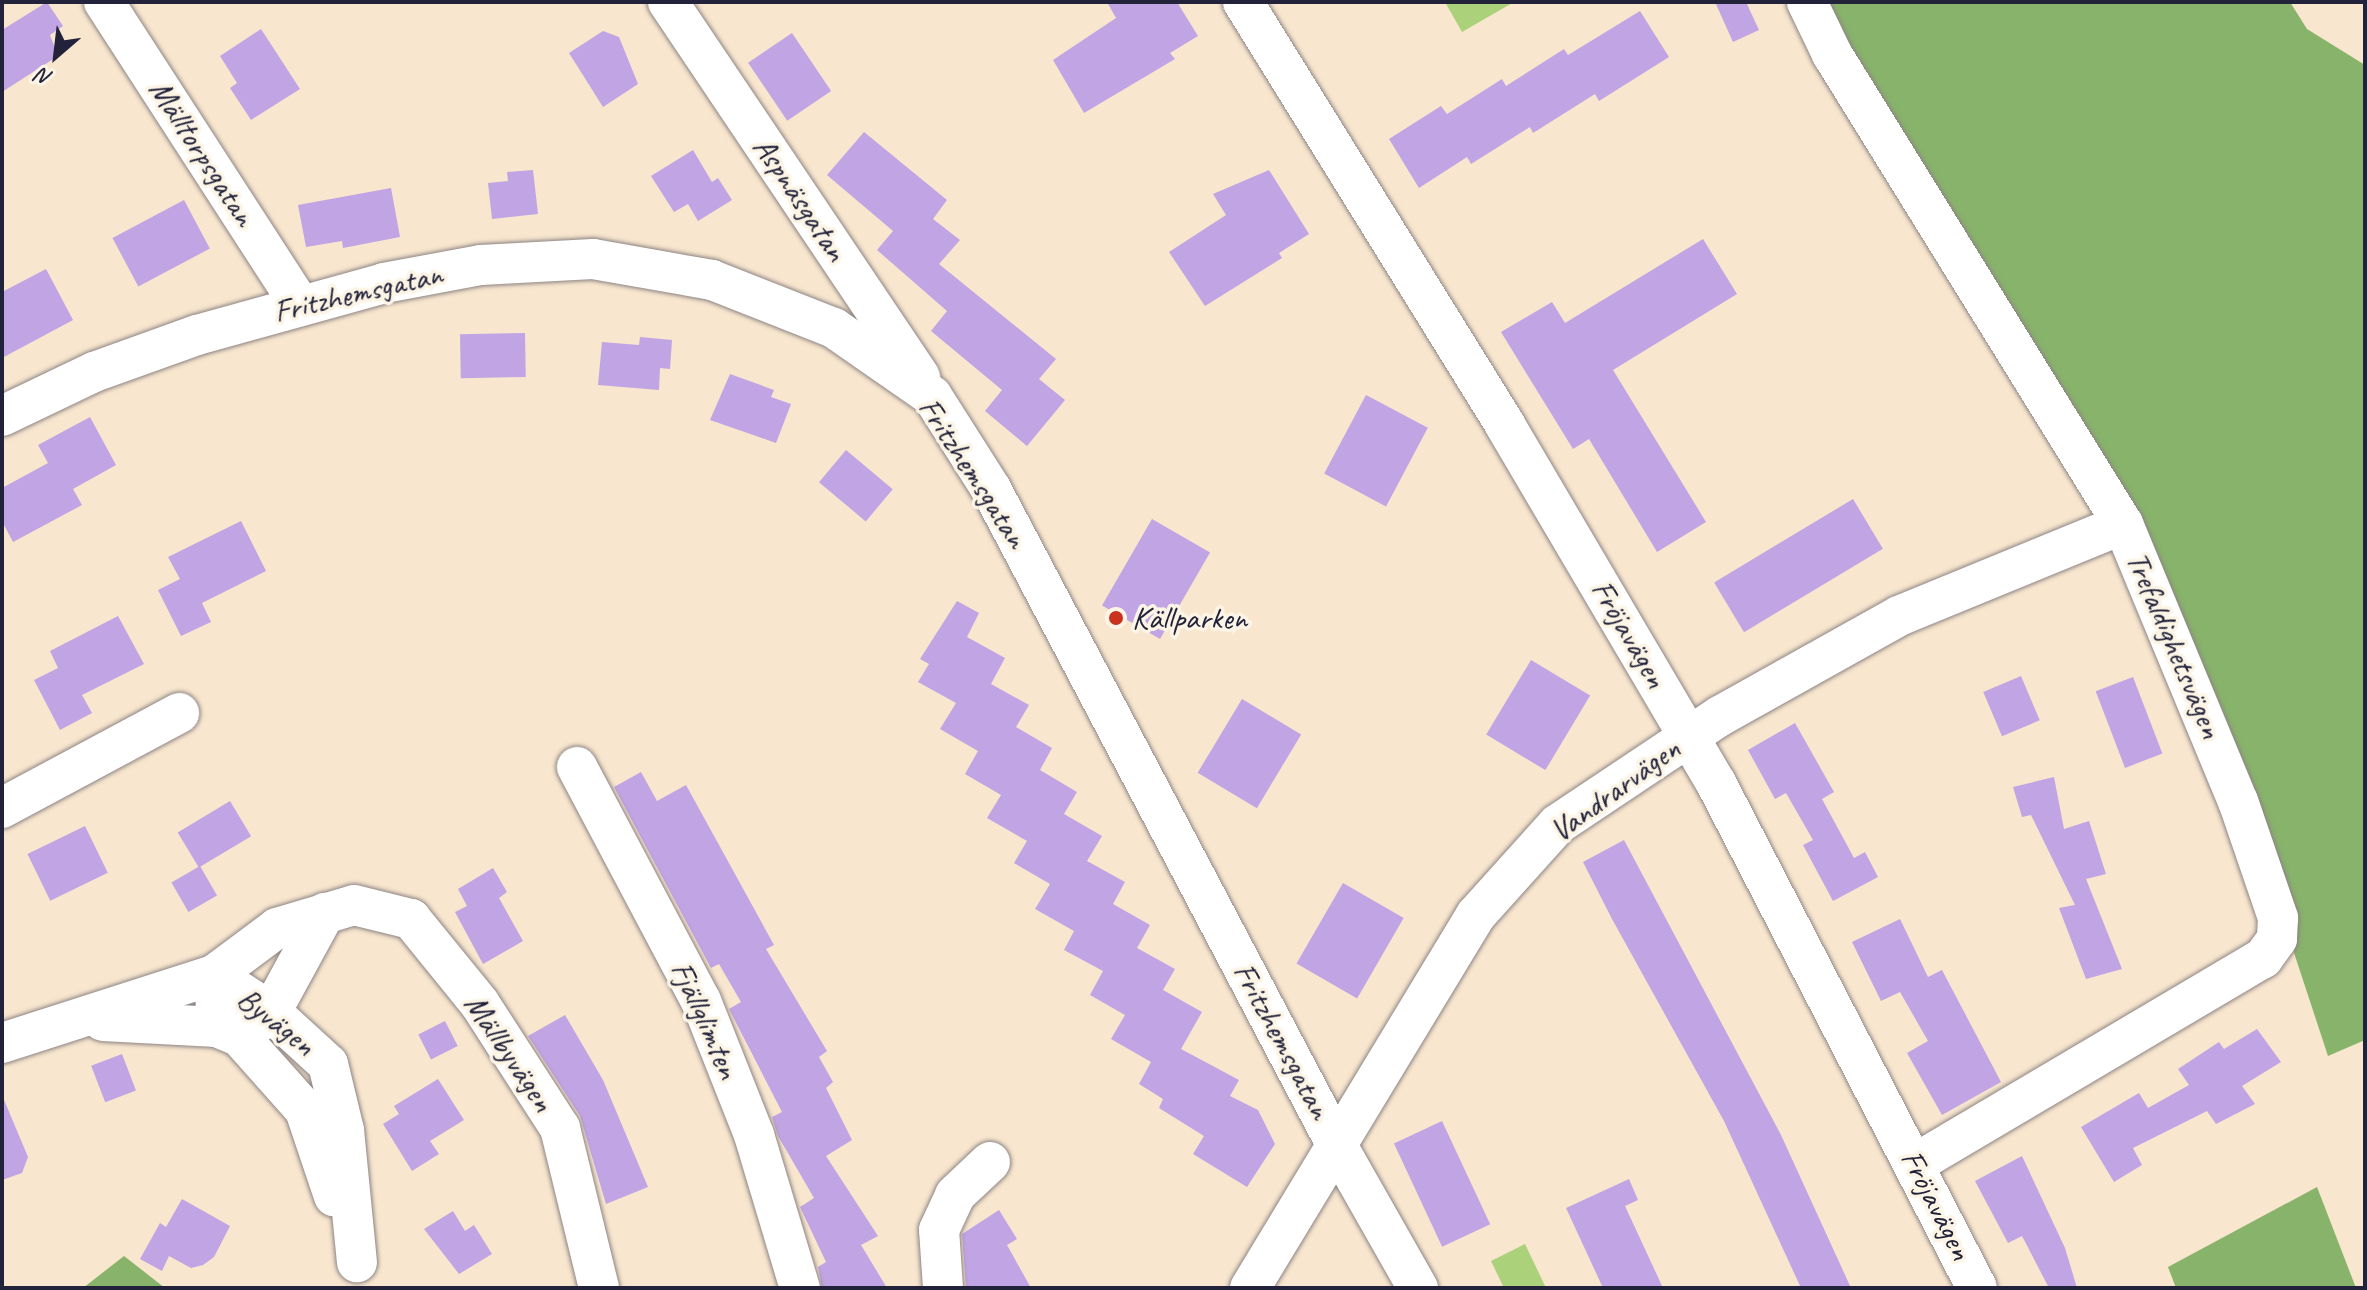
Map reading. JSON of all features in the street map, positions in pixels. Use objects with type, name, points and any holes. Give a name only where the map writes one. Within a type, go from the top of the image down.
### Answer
[{"type":"street","name":"Mälltorpsgatan","points":[[104,2],[300,305]]},
{"type":"street","name":"Aspnäsgatan","points":[[668,2],[932,396]]},
{"type":"street","name":"Fröjavägen","points":[[1243,2],[1513,438],[1688,737],[1915,1164],[1977,1288]]},
{"type":"street","name":"Trefaldighetsvägen","points":[[1807,2],[1832,54],[2123,524],[2238,801],[2278,918],[2277,939],[2263,958],[1915,1164]]},
{"type":"street","name":"Fritzhemsgatan","points":[[2,416],[94,372],[300,305],[481,265],[593,259],[712,280],[834,328],[932,396],[991,489],[1335,1142],[1418,1288]]},
{"type":"street","name":"Vandrarvägen","points":[[1250,1288],[1335,1142],[1476,915],[1558,824],[1688,737],[1899,616],[2123,524]]},
{"type":"street","points":[[2,808],[179,713]]},
{"type":"street","name":"Fjällglimten","points":[[577,767],[701,1001],[754,1135],[800,1288]]},
{"type":"street","name":"Mällbyvägen","points":[[214,975],[277,928],[325,913],[354,905],[411,919],[480,1004],[560,1128],[599,1288]]},
{"type":"street","points":[[214,975],[229,1032],[271,1012],[325,913]]},
{"type":"street","name":"Byvägen","points":[[2,1043],[214,975],[271,1012],[328,1064],[344,1130],[360,1275]]},
{"type":"street","name":"Byvägen","points":[[80,1020],[229,1032],[305,1110],[360,1275]]},
{"type":"street","points":[[943,1288],[939,1230],[955,1195],[990,1162]]},
{"type":"green space","points":[[1445,2],[1514,2],[1462,32]]},
{"type":"green space","points":[[1819,2],[2290,2],[2307,29],[2365,65],[2365,1040],[2328,1056],[2246,807],[2149,556]]},
{"type":"green space","points":[[2317,1187],[2356,1288],[2176,1288],[2168,1267]]},
{"type":"green space","points":[[1525,1244],[1546,1288],[1504,1288],[1491,1261]]},
{"type":"green space","points":[[124,1256],[165,1288],[83,1288]]},
{"type":"building","points":[[47,2],[63,26],[50,35],[58,56],[2,92],[2,30]]},
{"type":"building","points":[[1107,2],[1177,2],[1198,36],[1170,53],[1175,59],[1084,113],[1053,60],[1116,18]]},
{"type":"building","points":[[1715,2],[1746,2],[1759,30],[1733,42]]},
{"type":"building","points":[[1640,11],[1669,57],[1599,101],[1595,94],[1533,133],[1530,127],[1471,164],[1467,157],[1419,188],[1389,139],[1441,106],[1447,114],[1502,79],[1506,86],[1564,49],[1568,55]]},
{"type":"building","points":[[261,29],[300,89],[251,120],[230,88],[237,83],[220,56]]},
{"type":"building","points":[[603,31],[619,37],[638,84],[603,107],[569,53]]},
{"type":"building","points":[[792,33],[831,91],[787,121],[748,63]]},
{"type":"building","points":[[864,132],[947,200],[933,219],[960,240],[939,264],[1056,359],[1039,379],[1065,400],[1027,446],[985,411],[1002,390],[931,331],[947,311],[877,250],[893,231],[827,175]]},
{"type":"building","points":[[693,150],[712,182],[718,178],[732,200],[698,221],[688,204],[674,212],[651,176]]},
{"type":"building","points":[[533,170],[538,214],[492,219],[488,183],[508,181],[507,172]]},
{"type":"building","points":[[1269,170],[1309,234],[1279,253],[1282,258],[1205,306],[1169,252],[1226,215],[1213,194]]},
{"type":"building","points":[[391,188],[400,237],[343,248],[342,241],[306,247],[298,205]]},
{"type":"building","points":[[184,200],[210,249],[138,287],[112,238]]},
{"type":"building","points":[[1703,239],[1737,294],[1613,370],[1706,522],[1657,552],[1589,439],[1573,449],[1501,332],[1552,302],[1565,323]]},
{"type":"building","points":[[46,269],[73,320],[2,358],[2,292]]},
{"type":"building","points":[[525,333],[526,377],[461,378],[460,334]]},
{"type":"building","points":[[640,337],[672,340],[670,369],[660,368],[659,390],[598,385],[602,342],[639,345]]},
{"type":"building","points":[[730,374],[774,390],[771,397],[791,404],[776,443],[710,420]]},
{"type":"building","points":[[1366,395],[1428,428],[1386,506],[1324,474]]},
{"type":"building","points":[[90,417],[116,465],[73,489],[82,505],[13,542],[2,521],[2,488],[48,463],[38,445]]},
{"type":"building","points":[[846,450],[893,489],[866,521],[819,482]]},
{"type":"building","points":[[1853,499],[1883,549],[1744,632],[1714,582]]},
{"type":"building","points":[[1152,519],[1210,552],[1160,639],[1102,606]]},
{"type":"building","points":[[241,521],[266,571],[202,603],[211,622],[181,636],[158,590],[180,579],[168,557]]},
{"type":"building","points":[[957,601],[979,613],[967,637],[1005,658],[991,684],[1029,705],[1016,727],[1052,748],[1040,770],[1077,792],[1064,814],[1102,836],[1087,861],[1125,882],[1113,904],[1150,925],[1137,948],[1175,969],[1163,990],[1202,1012],[1181,1049],[1239,1080],[1230,1096],[1258,1110],[1275,1144],[1247,1187],[1193,1154],[1204,1136],[1159,1108],[1163,1099],[1139,1084],[1151,1062],[1111,1039],[1125,1015],[1090,995],[1103,971],[1064,950],[1074,931],[1035,909],[1050,884],[1014,863],[1027,841],[987,818],[1001,795],[965,774],[978,751],[940,729],[956,703],[918,682],[929,664],[920,659]]},
{"type":"building","points":[[118,616],[144,664],[82,695],[92,713],[60,730],[34,680],[58,668],[50,651]]},
{"type":"building","points":[[1531,660],[1590,696],[1545,770],[1486,735]]},
{"type":"building","points":[[2021,676],[2040,720],[2002,736],[1983,692]]},
{"type":"building","points":[[2133,677],[2162,754],[2125,768],[2096,691]]},
{"type":"building","points":[[1242,699],[1301,735],[1257,808],[1198,773]]},
{"type":"building","points":[[1795,723],[1834,792],[1822,799],[1854,858],[1865,852],[1878,877],[1833,901],[1803,845],[1813,840],[1786,793],[1775,799],[1748,750]]},
{"type":"building","points":[[641,772],[657,801],[686,785],[774,945],[766,949],[827,1051],[819,1057],[833,1082],[826,1088],[852,1140],[826,1156],[878,1236],[861,1245],[887,1288],[822,1288],[818,1267],[826,1262],[800,1207],[814,1198],[778,1136],[772,1117],[782,1112],[729,1009],[741,1002],[719,964],[711,968],[614,787]]},
{"type":"building","points":[[2054,777],[2064,829],[2089,821],[2106,874],[2086,879],[2122,969],[2086,979],[2059,908],[2075,905],[2031,815],[2022,817],[2013,787]]},
{"type":"building","points":[[230,801],[251,836],[199,868],[178,832]]},
{"type":"building","points":[[85,826],[108,873],[50,901],[27,854]]},
{"type":"building","points":[[1624,840],[1781,1135],[1851,1288],[1801,1288],[1724,1121],[1583,862]]},
{"type":"building","points":[[200,866],[217,895],[188,912],[171,882]]},
{"type":"building","points":[[493,868],[507,892],[499,898],[523,941],[483,964],[455,912],[467,906],[458,889]]},
{"type":"building","points":[[1343,883],[1404,918],[1357,999],[1296,964]]},
{"type":"building","points":[[1900,919],[1928,977],[1942,970],[2001,1082],[1942,1115],[1907,1053],[1928,1041],[1900,992],[1881,1001],[1852,942]]},
{"type":"building","points":[[565,1015],[603,1080],[648,1187],[606,1204],[580,1116],[528,1036]]},
{"type":"building","points":[[445,1021],[458,1046],[431,1060],[418,1035]]},
{"type":"building","points":[[2257,1029],[2281,1062],[2242,1086],[2255,1104],[2216,1124],[2207,1111],[2133,1148],[2142,1165],[2114,1182],[2081,1127],[2139,1093],[2148,1108],[2189,1085],[2178,1069],[2219,1042],[2224,1049]]},
{"type":"building","points":[[122,1054],[136,1090],[105,1102],[91,1066]]},
{"type":"building","points":[[438,1079],[464,1120],[430,1141],[439,1154],[412,1171],[383,1124],[399,1114],[394,1106]]},
{"type":"building","points":[[2,1095],[28,1157],[22,1173],[2,1180]]},
{"type":"building","points":[[1442,1121],[1490,1224],[1442,1247],[1394,1143]]},
{"type":"building","points":[[2022,1156],[2065,1248],[2077,1288],[2049,1288],[2022,1236],[2008,1243],[1975,1181]]},
{"type":"building","points":[[1629,1179],[1638,1200],[1625,1206],[1663,1288],[1603,1288],[1566,1208]]},
{"type":"building","points":[[182,1199],[230,1226],[214,1257],[203,1265],[191,1268],[169,1256],[162,1271],[140,1259],[160,1223],[166,1227]]},
{"type":"building","points":[[999,1210],[1017,1239],[1007,1245],[1031,1288],[966,1288],[962,1234]]},
{"type":"building","points":[[453,1211],[465,1231],[474,1225],[492,1254],[459,1274],[424,1229]]},
{"type":"place","name":"Källparken","points":[[1116,618]]}]
